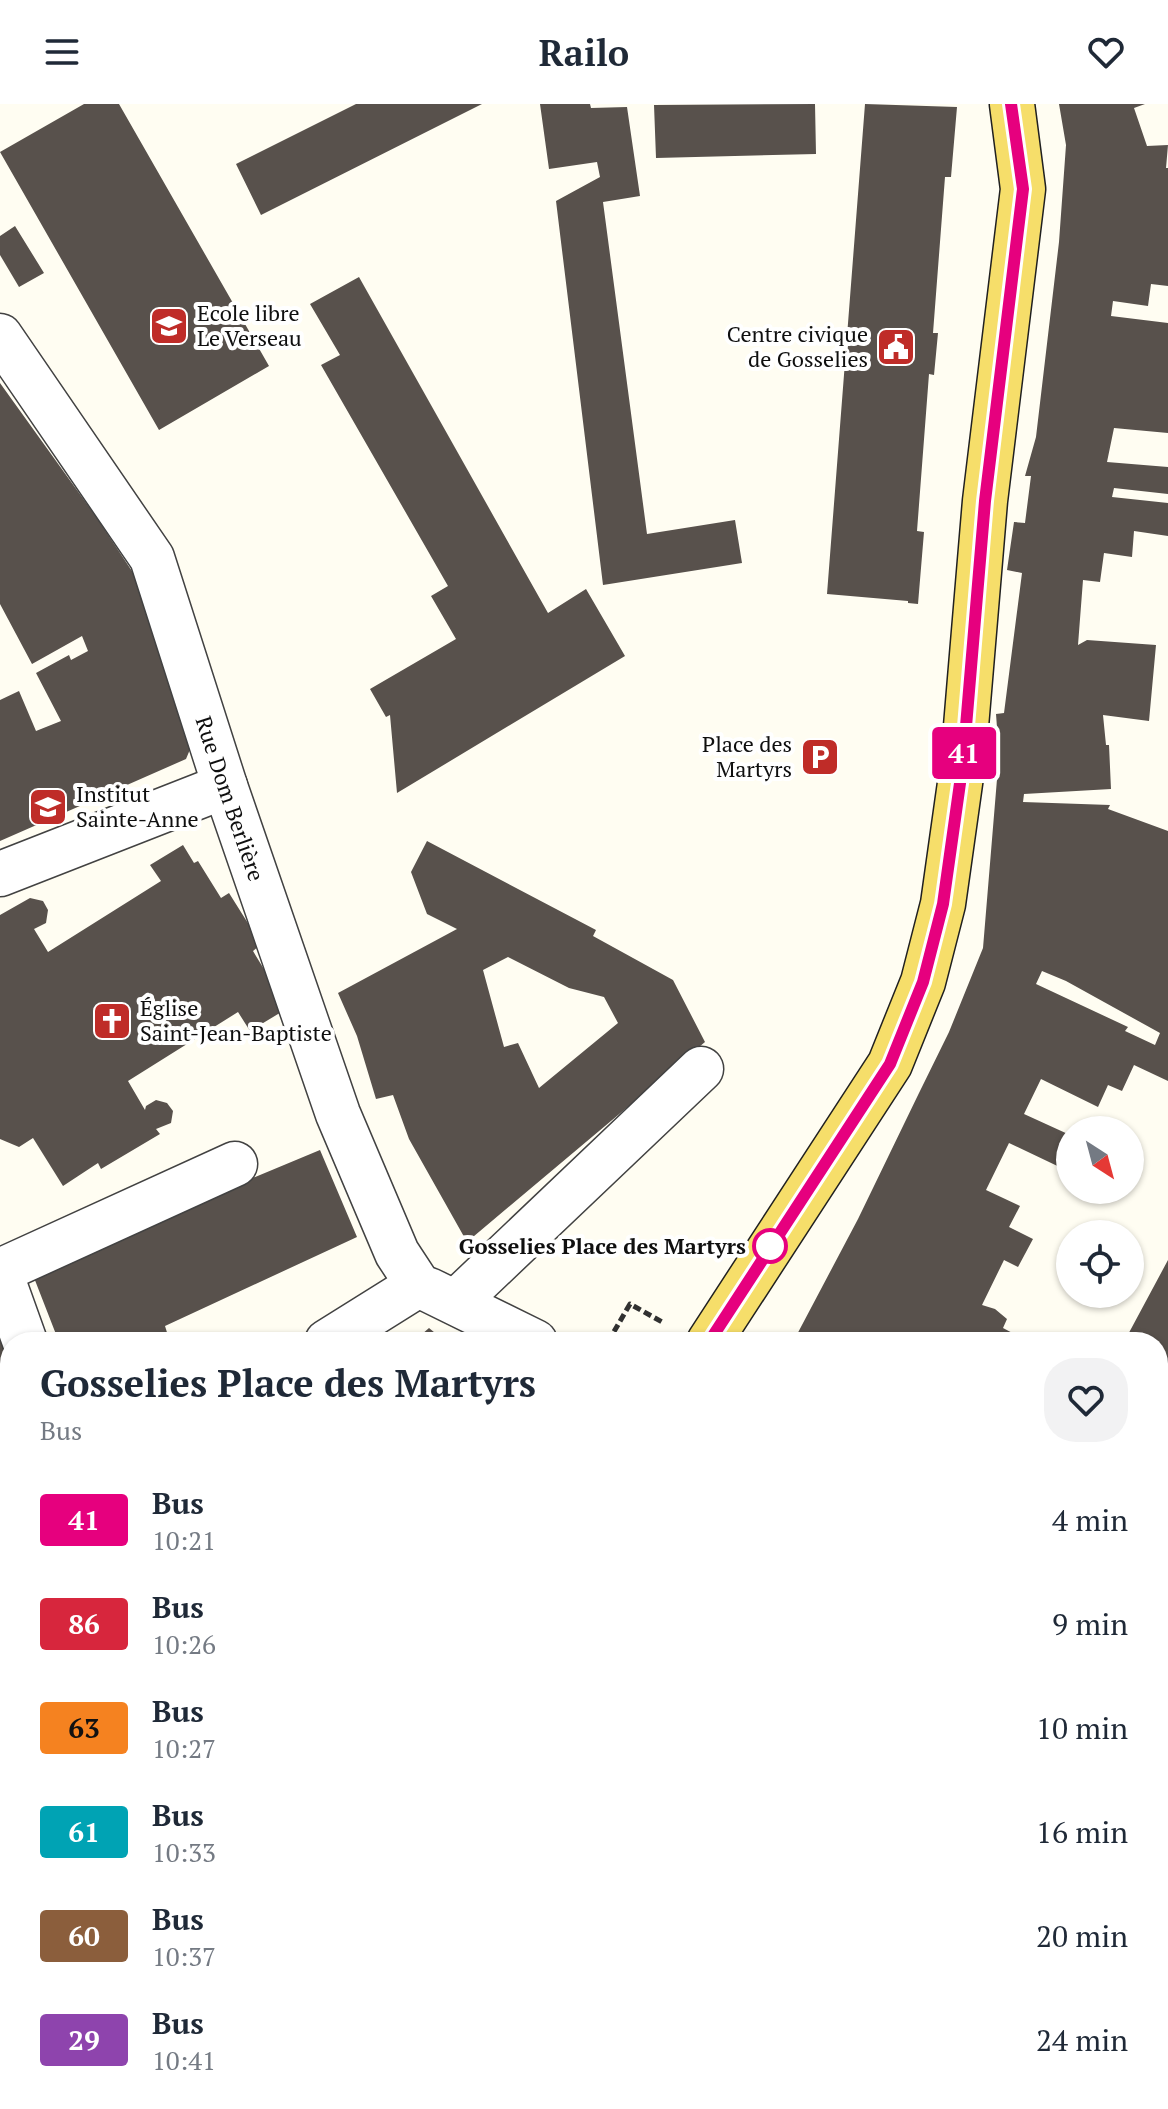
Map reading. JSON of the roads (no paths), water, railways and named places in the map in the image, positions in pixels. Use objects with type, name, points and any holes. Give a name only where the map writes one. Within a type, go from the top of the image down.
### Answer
[{"type":"main road","points":[[716,1332],[890,1064],[923,982],[943,904],[963,762],[985,501],[1023,189],[1012,104]]},
{"type":"street","name":"Rue Dom Berlière","points":[[0,336],[152,558],[225,786],[338,1114],[397,1253],[437,1293]]},
{"type":"street","points":[[0,874],[225,786]]},
{"type":"street","points":[[349,1332],[437,1293],[701,1069]]},
{"type":"street","points":[[21,1332],[0,1271],[235,1164]]},
{"type":"street","points":[[437,1293],[515,1332]]},
{"type":"place","name":"Ecole libre Le Verseau","points":[[169,326]]},
{"type":"place","name":"Centre civique de Gosselies","points":[[896,347]]},
{"type":"place","name":"Place des Martyrs","points":[[820,757]]},
{"type":"place","name":"Institut Sainte-Anne","points":[[48,807]]},
{"type":"place","name":"Église Saint-Jean-Baptiste","points":[[112,1021]]},
{"type":"place","name":"Gosselies Place des Martyrs","points":[[770,1246]]}]
